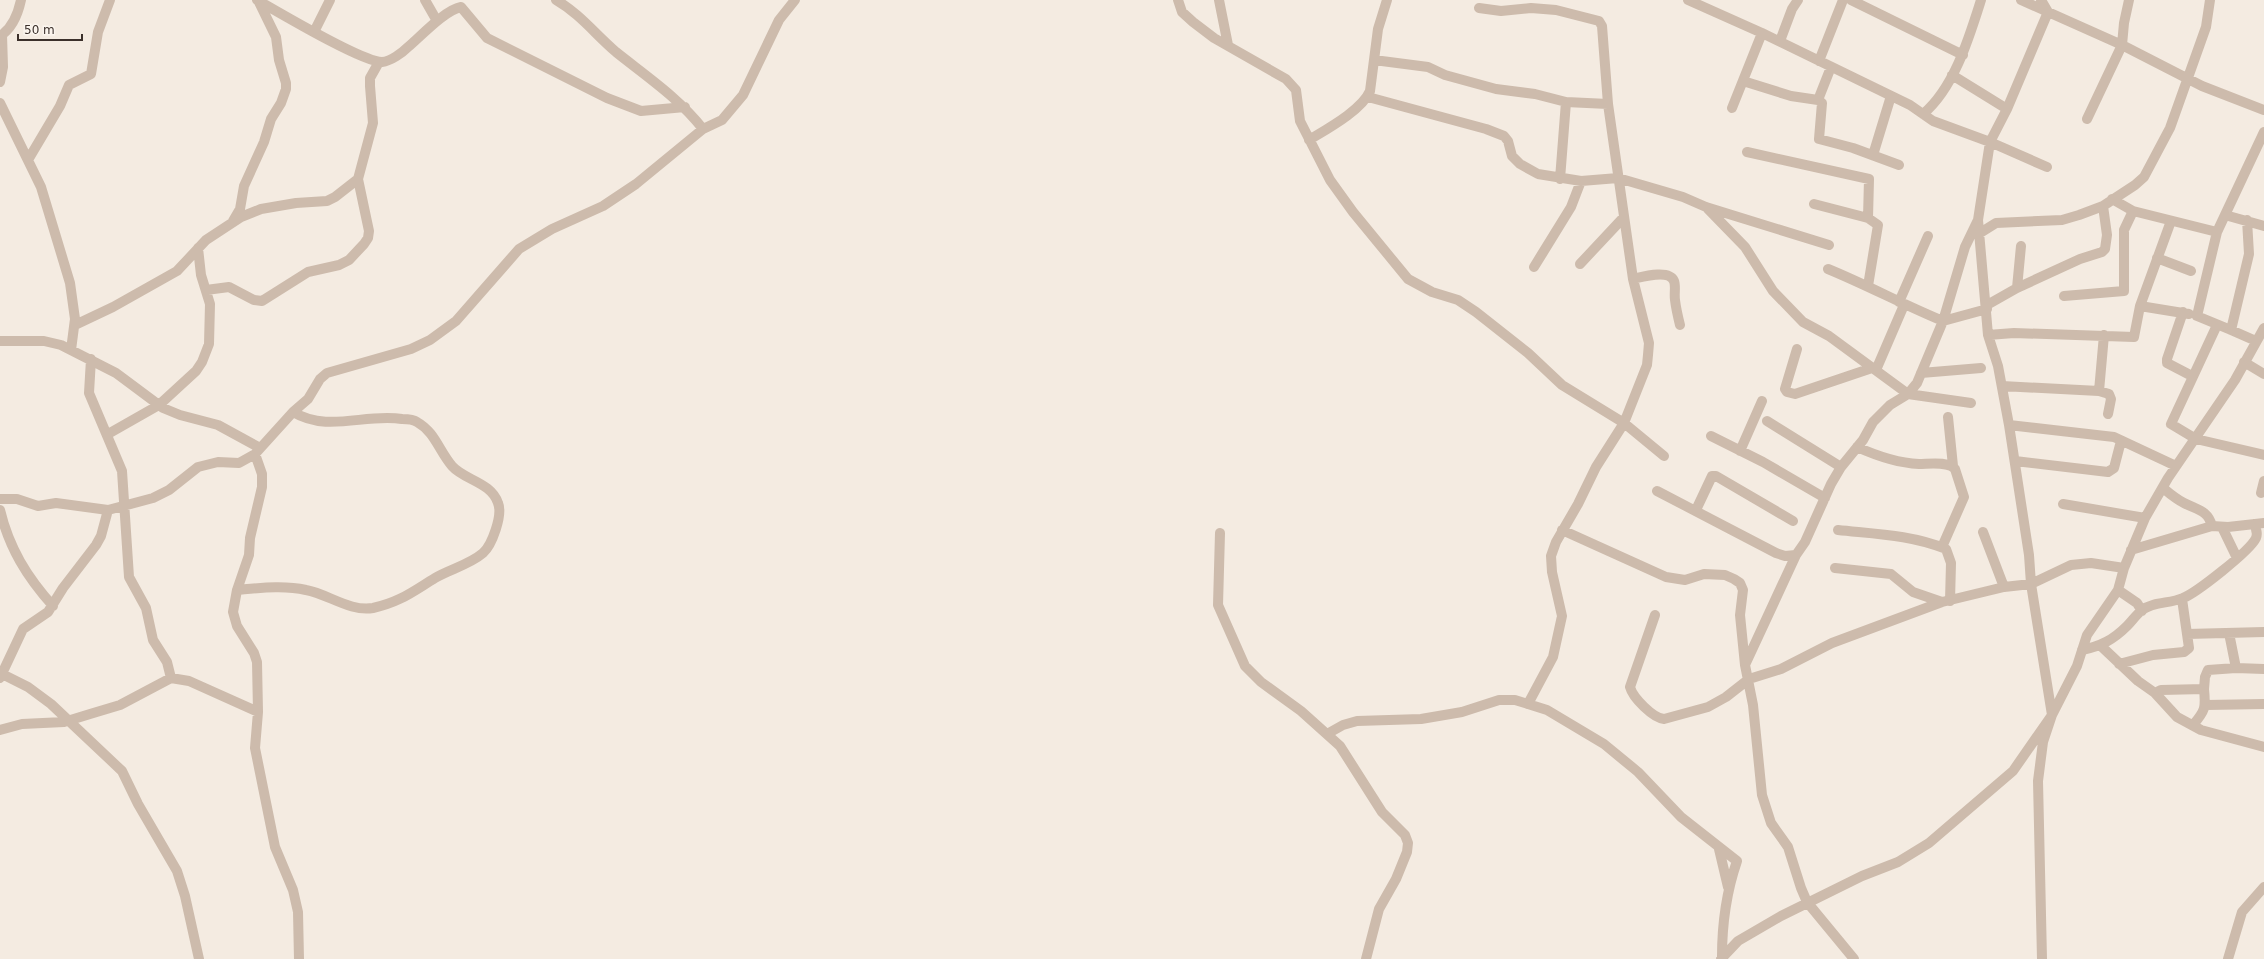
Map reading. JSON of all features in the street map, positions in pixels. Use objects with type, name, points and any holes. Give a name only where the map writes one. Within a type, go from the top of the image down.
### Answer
[{"type":"street","points":[[0,82],[3,67],[1,36],[17,15],[20,0]]},
{"type":"street","points":[[28,160],[60,106],[69,84],[74,80],[90,74],[98,32],[110,0]]},
{"type":"street","points":[[257,0],[314,32],[379,62],[388,61],[406,50],[437,22],[461,7],[488,38],[606,98],[641,111],[685,107]]},
{"type":"street","points":[[232,222],[240,209],[244,186],[264,142],[271,119],[281,103],[286,89],[286,83],[279,60],[276,37],[257,0]]},
{"type":"street","points":[[314,32],[330,0]]},
{"type":"street","points":[[425,0],[437,22]]},
{"type":"street","points":[[556,0],[585,20],[615,50],[685,107],[702,129]]},
{"type":"street","points":[[0,499],[17,499],[34,506],[56,504],[108,510],[153,498],[168,490],[198,467],[218,462],[239,463],[258,451],[293,412],[308,399],[320,379],[327,373],[411,349],[430,340],[456,321],[519,249],[552,229],[603,206],[636,184],[702,129],[722,120],[740,100],[779,20],[795,0]]},
{"type":"street","points":[[1178,0],[1182,12],[1193,22],[1228,45],[1286,79],[1296,90],[1300,121],[1330,180],[1353,212],[1408,278],[1432,292],[1458,300],[1476,312],[1528,352],[1562,385],[1624,423],[1664,456]]},
{"type":"street","points":[[1219,0],[1228,45]]},
{"type":"street","points":[[1310,140],[1348,114],[1368,97],[1378,29],[1387,0]]},
{"type":"street","points":[[1688,0],[1780,41],[1910,105],[1944,126],[1990,142],[2047,166]]},
{"type":"street","points":[[1780,41],[1792,9],[1798,0]]},
{"type":"street","points":[[1819,61],[1843,0]]},
{"type":"street","points":[[1851,0],[1963,55]]},
{"type":"street","points":[[1923,114],[1932,107],[1963,55],[1981,0]]},
{"type":"street","points":[[2021,0],[2122,45],[2187,79],[2264,110]]},
{"type":"street","points":[[2041,0],[2048,12]]},
{"type":"street","points":[[2087,119],[2122,45],[2124,23],[2130,0]]},
{"type":"street","points":[[1980,233],[1996,223],[2062,220],[2103,206],[2135,186],[2144,177],[2170,128],[2206,27],[2210,0]]},
{"type":"street","points":[[1479,8],[1501,11],[1515,5],[1556,10],[1599,21],[1602,26],[1608,104],[1618,178],[1633,279],[1648,343],[1647,365],[1624,423],[1596,467],[1562,530],[1551,556],[1552,572],[1562,607],[1558,640],[1554,656],[1528,704]]},
{"type":"street","points":[[1745,665],[1796,555],[1805,542],[1825,498],[1841,468],[1873,422],[1890,405],[1908,394],[1917,383],[1922,373],[1943,320],[1965,247],[1978,220],[1990,142],[2007,109],[2048,12]]},
{"type":"street","points":[[1732,108],[1762,33]]},
{"type":"street","points":[[1374,60],[1428,67],[1445,75],[1496,89],[1535,94],[1566,102],[1608,104]]},
{"type":"street","points":[[206,290],[229,287],[254,300],[262,301],[308,272],[339,265],[349,260],[368,238],[369,231],[358,179],[374,123],[370,78],[379,62]]},
{"type":"street","points":[[1818,100],[1831,67]]},
{"type":"street","points":[[1952,75],[2007,109]]},
{"type":"street","points":[[1743,81],[1791,96],[1818,100],[1822,103],[1824,108],[1819,139],[1873,155],[1899,165]]},
{"type":"street","points":[[1873,155],[1891,96]]},
{"type":"street","points":[[1368,97],[1486,129],[1504,136],[1508,141],[1512,156],[1520,164],[1538,174],[1560,179],[1581,181],[1618,178],[1683,197],[1706,207],[1829,245]]},
{"type":"street","points":[[1560,179],[1566,102]]},
{"type":"street","points":[[0,103],[41,187],[70,283],[75,309],[71,350]]},
{"type":"street","points":[[2196,316],[2217,232],[2264,132]]},
{"type":"street","points":[[1747,152],[1807,166],[1826,168],[1869,179],[1868,218]]},
{"type":"street","points":[[74,324],[113,306],[177,271],[206,240],[232,222],[261,209],[296,203],[327,201],[335,198],[358,179]]},
{"type":"street","points":[[1534,266],[1571,207],[1581,181]]},
{"type":"street","points":[[2112,199],[2133,211],[2172,222],[2217,232]]},
{"type":"street","points":[[1814,204],[1868,218],[1878,224],[1879,228],[1870,266],[1868,286]]},
{"type":"street","points":[[1828,269],[1868,286],[1901,303],[1943,320],[1987,307],[2017,288],[2080,259],[2105,250],[2107,235],[2103,206]]},
{"type":"street","points":[[1706,207],[1745,247],[1773,291],[1802,322],[1830,336],[1908,394],[1971,403]]},
{"type":"street","points":[[2064,296],[2124,291],[2124,230],[2133,211]]},
{"type":"street","points":[[2225,214],[2264,226]]},
{"type":"street","points":[[1580,264],[1624,217]]},
{"type":"street","points":[[1978,220],[1980,251],[1987,307],[1988,334],[2002,386],[2009,425],[2029,555],[2031,584],[2052,715],[2043,742],[2038,781],[2042,959]]},
{"type":"street","points":[[2231,330],[2249,254],[2247,220]]},
{"type":"street","points":[[1988,334],[2134,336],[2140,306],[2157,258],[2172,222]]},
{"type":"street","points":[[1874,369],[1928,236]]},
{"type":"street","points":[[2017,288],[2022,246]]},
{"type":"street","points":[[108,434],[159,405],[196,371],[206,355],[209,344],[210,304],[201,275],[198,248]]},
{"type":"street","points":[[2157,258],[2190,271]]},
{"type":"street","points":[[1633,279],[1647,275],[1669,275],[1674,282],[1675,300],[1680,325]]},
{"type":"street","points":[[2140,306],[2183,312],[2256,341]]},
{"type":"street","points":[[2183,312],[2167,363],[2192,376]]},
{"type":"street","points":[[2217,325],[2171,424],[2196,439],[2264,455]]},
{"type":"street","points":[[1722,958],[1738,941],[1807,902],[1898,862],[1929,843],[2013,771],[2052,715],[2077,666],[2092,626],[2118,590],[2130,550],[2145,518],[2176,466],[2196,439],[2235,380],[2264,328]]},
{"type":"street","points":[[2099,391],[2104,335]]},
{"type":"street","points":[[0,341],[51,342],[71,350],[116,373],[159,405],[180,415],[218,425],[258,451],[262,474],[262,487],[250,538],[249,555],[237,590],[233,612],[237,626],[254,653],[258,712],[255,748],[275,847],[293,890],[298,912],[299,959]]},
{"type":"street","points":[[1797,349],[1788,375],[1785,389],[1787,392],[1795,394],[1874,369]]},
{"type":"street","points":[[91,359],[89,393],[108,434],[122,471],[123,505],[129,577],[146,608],[153,640],[167,662],[172,678]]},
{"type":"street","points":[[2244,362],[2264,374]]},
{"type":"street","points":[[1922,373],[1981,368]]},
{"type":"street","points":[[2002,386],[2099,391],[2109,394],[2108,414]]},
{"type":"street","points":[[1740,451],[1762,401]]},
{"type":"street","points":[[237,590],[284,588],[306,590],[356,607],[371,608],[412,594],[434,579],[472,561],[484,552],[492,540],[499,517],[498,503],[486,488],[452,466],[430,430],[415,420],[393,417],[340,423],[314,421],[293,412]]},
{"type":"street","points":[[1942,547],[1964,497],[1953,466],[1948,417]]},
{"type":"street","points":[[1767,421],[1841,468]]},
{"type":"street","points":[[2009,425],[2097,434],[2121,441],[2176,466]]},
{"type":"street","points":[[1711,436],[1825,498]]},
{"type":"street","points":[[2015,461],[2108,472],[2114,468],[2121,441]]},
{"type":"street","points":[[1857,447],[1882,458],[1908,464],[1953,466]]},
{"type":"street","points":[[1696,510],[1709,481],[1712,476],[1716,476],[1793,521]]},
{"type":"street","points":[[2261,493],[2264,481]]},
{"type":"street","points":[[2163,488],[2182,503],[2205,512],[2238,558]]},
{"type":"street","points":[[1657,491],[1776,553],[1785,556],[1796,555]]},
{"type":"street","points":[[2063,504],[2145,518]]},
{"type":"street","points":[[0,510],[12,548],[36,586],[53,606]]},
{"type":"street","points":[[108,510],[101,536],[96,545],[63,588],[48,612],[23,629],[0,675],[38,694],[69,720],[122,771],[138,804],[177,871],[185,896],[199,959]]},
{"type":"street","points":[[2082,650],[2101,646],[2111,641],[2142,611],[2156,603],[2182,598],[2238,558],[2256,538],[2259,523],[2216,527],[2130,550]]},
{"type":"street","points":[[1562,530],[1666,577],[1685,580],[1704,574],[1725,575],[1734,579],[1740,584],[1743,590],[1740,615],[1745,665],[1757,734],[1762,795],[1771,823],[1788,848],[1800,888],[1807,902],[1854,959]]},
{"type":"street","points":[[1838,530],[1902,536],[1942,547],[1949,553],[1951,563],[1946,601]]},
{"type":"street","points":[[1983,532],[2004,587]]},
{"type":"street","points":[[1220,533],[1218,606],[1245,666],[1261,682],[1301,711],[1340,746],[1382,812],[1399,827],[1408,843],[1396,880],[1379,909],[1366,959]]},
{"type":"street","points":[[1655,614],[1630,687],[1631,692],[1658,718],[1664,719],[1683,716],[1708,707],[1726,697],[1748,679],[1781,669],[1832,642],[1946,601],[2004,587],[2031,584],[2072,565],[2091,563],[2124,568]]},
{"type":"street","points":[[1835,568],[1892,574],[1913,592],[1946,601]]},
{"type":"street","points":[[2118,590],[2137,603],[2142,611]]},
{"type":"street","points":[[2119,664],[2153,655],[2184,652],[2189,648],[2182,598]]},
{"type":"street","points":[[2187,634],[2264,632]]},
{"type":"street","points":[[2229,633],[2236,668]]},
{"type":"street","points":[[2101,646],[2119,664],[2155,693],[2177,716],[2201,730],[2264,748]]},
{"type":"street","points":[[2192,725],[2202,713],[2206,705],[2204,689],[2205,676],[2208,670],[2236,668],[2264,669]]},
{"type":"street","points":[[0,730],[22,724],[69,720],[120,705],[172,678],[189,681],[258,712]]},
{"type":"street","points":[[2155,693],[2161,690],[2204,689]]},
{"type":"street","points":[[1326,734],[1343,725],[1357,721],[1421,719],[1462,712],[1499,700],[1515,700],[1547,710],[1604,744],[1638,772],[1681,817],[1737,861],[1728,886],[1722,921],[1722,958]]},
{"type":"street","points":[[2206,705],[2264,704]]},
{"type":"street","points":[[1719,848],[1728,886]]},
{"type":"street","points":[[2228,959],[2242,912],[2264,887]]}]
